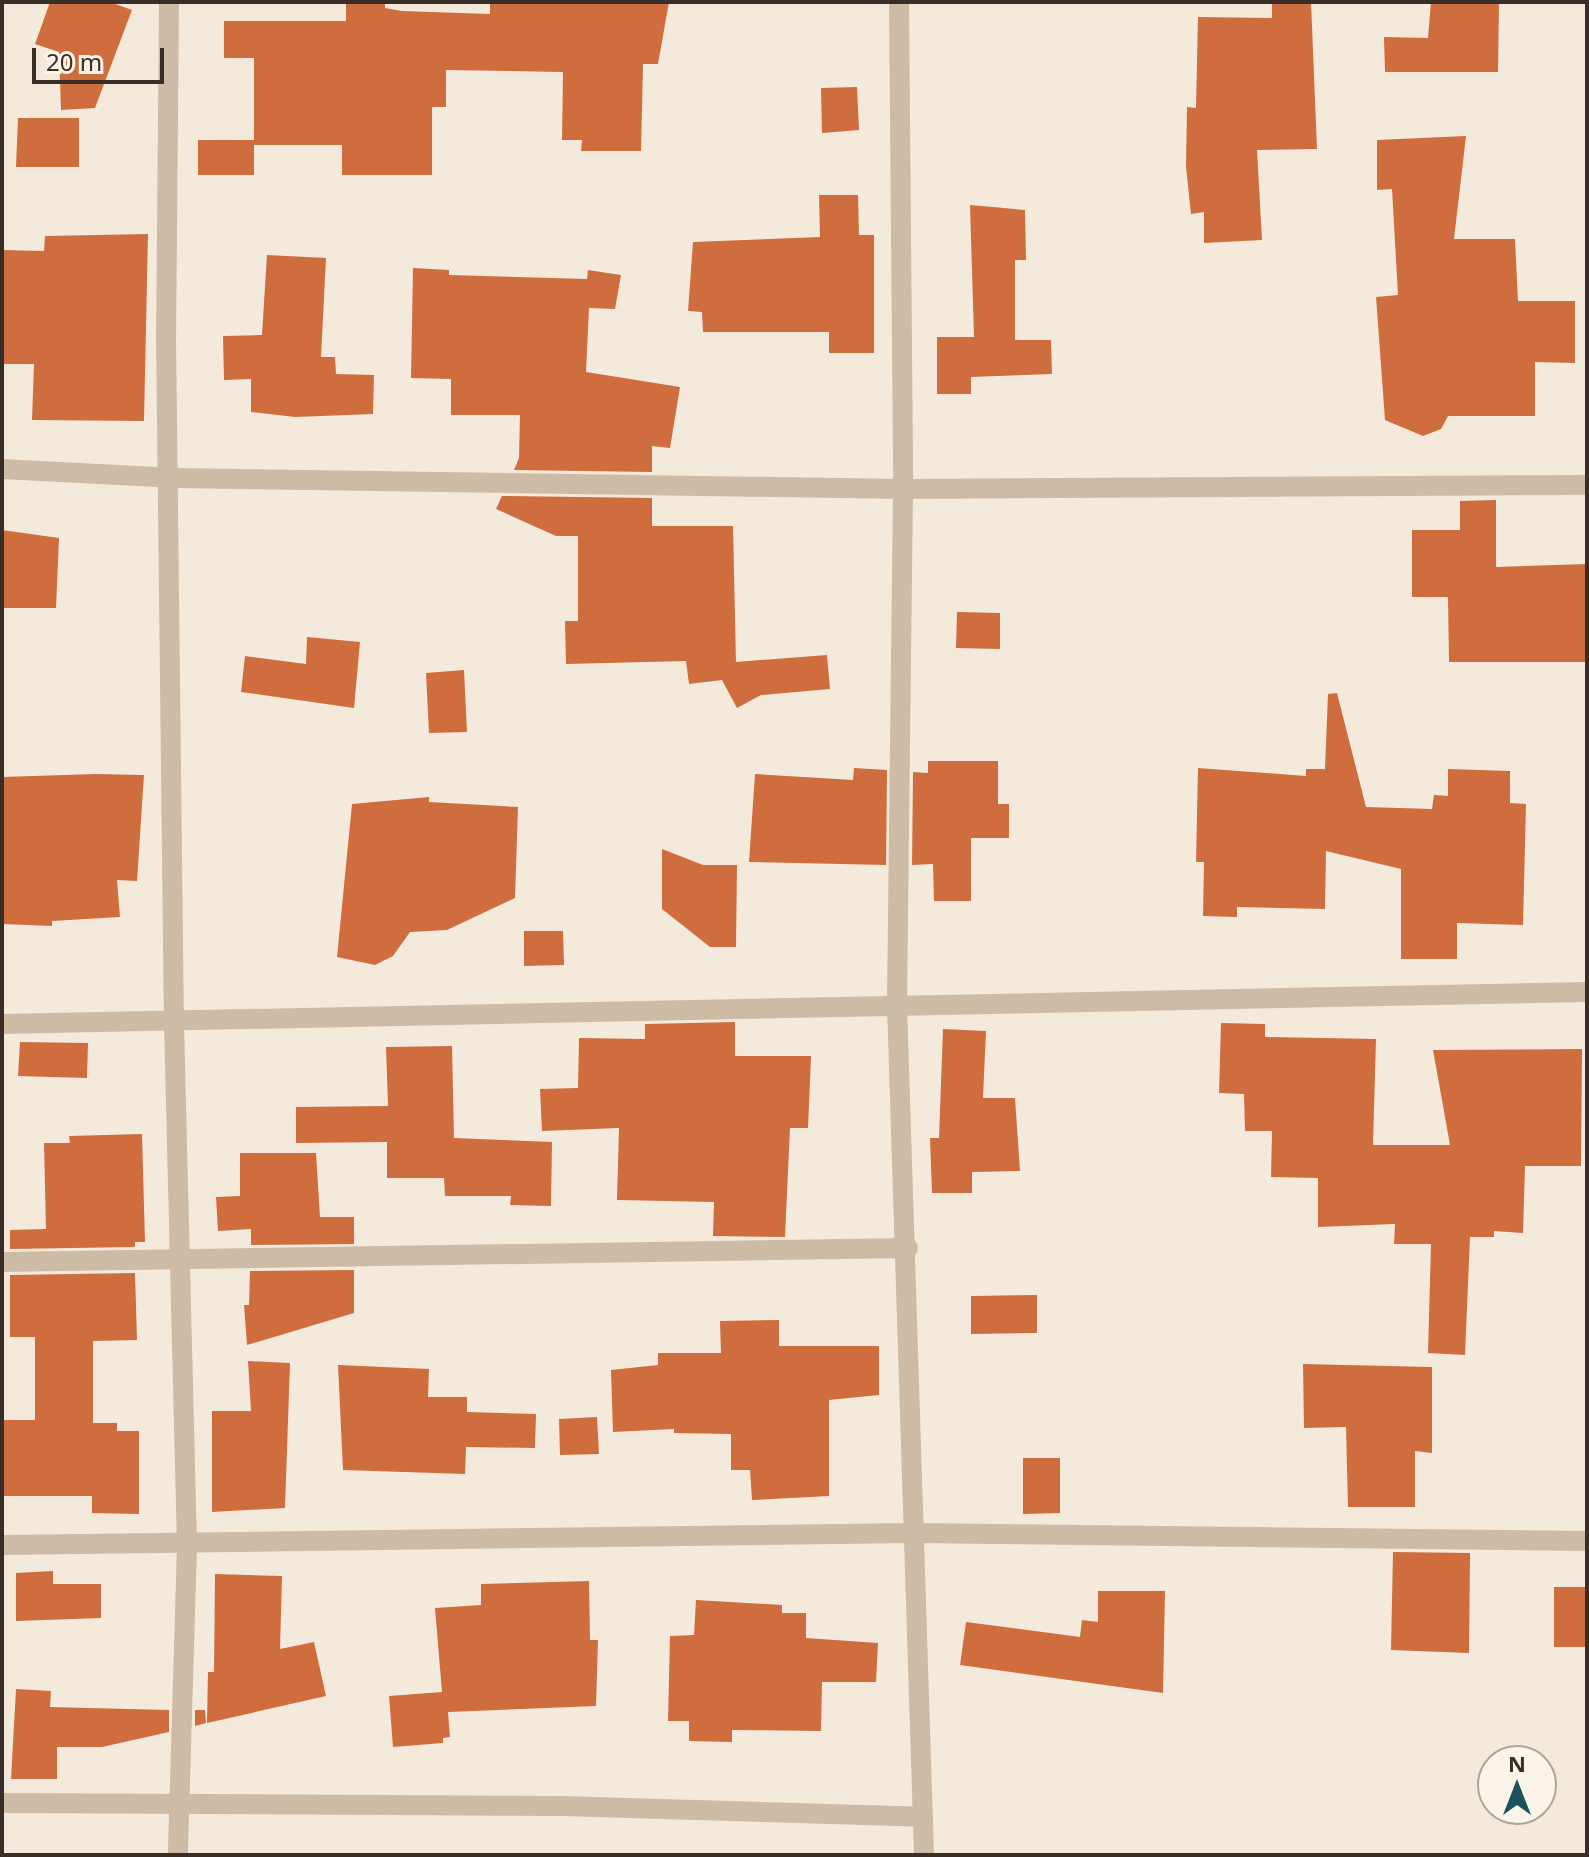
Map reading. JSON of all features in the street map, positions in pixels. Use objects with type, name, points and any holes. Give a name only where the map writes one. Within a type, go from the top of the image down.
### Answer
[{"type":"street","points":[[169,2],[166,334],[171,478],[174,1024],[187,1546],[177,1806],[178,1855]]},
{"type":"street","points":[[899,2],[903,489],[897,1005],[908,1248],[912,1533],[924,1855]]},
{"type":"street","points":[[2,469],[171,478],[903,489],[1587,485]]},
{"type":"street","points":[[2,1024],[174,1024],[897,1005],[1587,992]]},
{"type":"street","points":[[2,1262],[179,1263],[908,1248]]},
{"type":"street","points":[[2,1545],[187,1546],[912,1533],[1587,1541]]},
{"type":"street","points":[[2,1803],[561,1806],[923,1817]]},
{"type":"building","points":[[50,2],[110,2],[132,10],[95,108],[61,110],[59,52],[35,44]]},
{"type":"building","points":[[346,2],[385,2],[385,8],[402,11],[490,14],[490,2],[669,2],[658,64],[643,64],[641,151],[581,151],[582,140],[562,140],[563,72],[446,70],[446,107],[432,107],[432,175],[342,175],[342,145],[254,145],[254,175],[198,175],[198,140],[254,140],[254,58],[224,58],[224,21],[346,21]]},
{"type":"building","points":[[1272,2],[1311,2],[1317,149],[1257,150],[1262,240],[1204,243],[1204,212],[1191,214],[1186,167],[1187,107],[1196,108],[1198,17],[1272,18]]},
{"type":"building","points":[[1431,2],[1499,2],[1498,72],[1385,72],[1384,37],[1428,38]]},
{"type":"building","points":[[857,87],[859,130],[822,133],[821,88]]},
{"type":"building","points":[[18,118],[79,118],[79,167],[16,167]]},
{"type":"building","points":[[1466,136],[1454,239],[1515,239],[1518,301],[1575,301],[1575,363],[1535,362],[1535,416],[1448,416],[1441,429],[1423,436],[1385,420],[1376,297],[1398,295],[1392,189],[1377,190],[1377,140]]},
{"type":"building","points":[[819,195],[858,195],[859,235],[874,235],[874,353],[829,353],[829,332],[703,332],[702,312],[688,311],[693,242],[820,237]]},
{"type":"building","points":[[970,205],[1025,210],[1026,260],[1015,260],[1015,340],[1051,340],[1052,374],[971,377],[971,394],[937,394],[937,337],[974,337]]},
{"type":"building","points":[[148,234],[144,421],[32,420],[34,364],[2,364],[4,250],[44,251],[45,236]]},
{"type":"building","points":[[267,255],[326,258],[321,357],[335,357],[336,374],[374,375],[373,414],[295,417],[251,412],[251,379],[224,380],[223,336],[262,335]]},
{"type":"building","points":[[413,268],[449,270],[449,275],[587,279],[588,270],[621,275],[615,309],[589,308],[586,372],[680,387],[670,448],[652,446],[652,472],[514,470],[519,458],[520,415],[451,415],[451,379],[411,378]]},
{"type":"building","points":[[502,496],[652,498],[652,526],[733,526],[736,662],[827,655],[830,689],[761,695],[737,708],[722,680],[689,684],[686,661],[566,664],[565,621],[578,621],[578,536],[556,536],[496,509]]},
{"type":"building","points":[[1496,500],[1496,567],[1587,564],[1587,662],[1449,662],[1448,597],[1412,597],[1412,530],[1460,530],[1460,501]]},
{"type":"building","points":[[2,530],[59,538],[56,608],[2,608]]},
{"type":"building","points":[[957,612],[1000,613],[1000,649],[956,648]]},
{"type":"building","points":[[307,637],[360,642],[354,708],[241,692],[245,656],[306,664]]},
{"type":"building","points":[[464,670],[467,732],[429,733],[426,673]]},
{"type":"building","points":[[1337,693],[1366,807],[1432,809],[1434,795],[1448,796],[1448,769],[1510,771],[1510,803],[1526,804],[1523,925],[1457,923],[1457,959],[1401,959],[1401,869],[1326,851],[1325,909],[1237,907],[1237,917],[1203,916],[1204,862],[1196,862],[1198,768],[1306,776],[1306,769],[1325,769],[1328,694]]},
{"type":"building","points":[[928,761],[998,761],[998,804],[1009,804],[1009,838],[971,838],[971,901],[934,901],[933,864],[912,865],[913,772],[928,773]]},
{"type":"building","points":[[854,768],[887,770],[886,865],[749,862],[755,774],[853,780]]},
{"type":"building","points":[[144,775],[137,881],[117,880],[120,917],[52,921],[52,926],[2,924],[2,777]]},
{"type":"building","points":[[429,797],[429,802],[518,807],[515,898],[447,930],[410,932],[393,956],[375,965],[337,957],[352,804]]},
{"type":"building","points":[[662,849],[703,865],[737,865],[736,947],[710,947],[662,909]]},
{"type":"building","points":[[524,931],[563,931],[564,965],[524,966]]},
{"type":"building","points":[[735,1022],[735,1056],[811,1056],[808,1128],[790,1128],[785,1237],[713,1236],[714,1202],[617,1200],[619,1128],[542,1131],[540,1089],[578,1088],[579,1038],[645,1039],[645,1024]]},
{"type":"building","points":[[1221,1023],[1265,1024],[1265,1037],[1376,1039],[1373,1145],[1450,1145],[1433,1050],[1582,1049],[1581,1166],[1525,1166],[1523,1233],[1494,1231],[1494,1237],[1470,1237],[1465,1355],[1428,1353],[1431,1244],[1394,1244],[1395,1224],[1318,1227],[1318,1178],[1271,1177],[1272,1131],[1245,1131],[1244,1094],[1219,1093]]},
{"type":"building","points":[[943,1029],[986,1031],[983,1098],[1015,1098],[1020,1171],[972,1172],[972,1193],[932,1193],[930,1138],[939,1138]]},
{"type":"building","points":[[20,1042],[88,1043],[87,1078],[18,1076]]},
{"type":"building","points":[[452,1046],[454,1138],[552,1142],[551,1206],[510,1205],[511,1196],[445,1196],[444,1178],[387,1178],[387,1142],[296,1143],[296,1107],[388,1106],[386,1047]]},
{"type":"building","points":[[142,1134],[145,1242],[135,1242],[135,1247],[10,1249],[10,1230],[46,1229],[44,1143],[70,1143],[69,1136]]},
{"type":"building","points":[[240,1153],[316,1153],[320,1217],[354,1217],[354,1244],[251,1245],[251,1229],[218,1231],[216,1197],[240,1196]]},
{"type":"building","points":[[354,1270],[354,1313],[247,1345],[244,1305],[249,1305],[250,1271]]},
{"type":"building","points":[[135,1273],[137,1340],[93,1341],[93,1423],[117,1423],[117,1431],[139,1431],[139,1514],[92,1513],[92,1496],[2,1496],[2,1420],[35,1420],[35,1337],[10,1337],[10,1275]]},
{"type":"building","points":[[1037,1295],[1037,1333],[971,1334],[971,1296]]},
{"type":"building","points":[[779,1320],[779,1346],[879,1346],[879,1395],[829,1400],[829,1496],[752,1500],[750,1470],[731,1470],[731,1434],[674,1433],[674,1429],[613,1432],[611,1370],[658,1365],[658,1353],[721,1353],[720,1321]]},
{"type":"building","points":[[248,1361],[290,1363],[285,1508],[212,1512],[212,1411],[251,1411]]},
{"type":"building","points":[[1303,1364],[1432,1367],[1432,1453],[1415,1451],[1415,1507],[1348,1507],[1346,1427],[1304,1428]]},
{"type":"building","points":[[338,1365],[429,1369],[428,1397],[467,1397],[467,1412],[536,1414],[535,1448],[466,1447],[465,1474],[343,1470]]},
{"type":"building","points":[[597,1417],[599,1454],[560,1455],[559,1419]]},
{"type":"building","points":[[1023,1458],[1060,1458],[1060,1513],[1023,1514]]},
{"type":"building","points":[[1393,1552],[1470,1553],[1469,1653],[1391,1650]]},
{"type":"building","points":[[53,1571],[53,1584],[101,1584],[101,1618],[16,1621],[16,1573]]},
{"type":"building","points":[[215,1574],[282,1576],[280,1649],[314,1642],[326,1696],[207,1723],[208,1672],[214,1672]]},
{"type":"building","points":[[589,1581],[590,1640],[598,1640],[596,1706],[448,1712],[450,1737],[443,1738],[443,1743],[393,1747],[389,1696],[442,1692],[435,1608],[481,1605],[481,1584]]},
{"type":"building","points":[[1554,1587],[1587,1587],[1587,1647],[1554,1647]]},
{"type":"building","points":[[1098,1591],[1165,1591],[1163,1693],[960,1665],[966,1622],[1080,1637],[1082,1620],[1098,1622]]},
{"type":"building","points":[[696,1600],[782,1605],[782,1613],[806,1613],[806,1638],[878,1643],[876,1682],[822,1682],[821,1731],[732,1730],[732,1742],[689,1741],[689,1721],[668,1721],[670,1636],[694,1635]]},
{"type":"building","points":[[16,1689],[51,1691],[50,1707],[169,1710],[169,1732],[102,1747],[57,1747],[57,1779],[11,1779]]},
{"type":"building","points":[[195,1710],[205,1710],[206,1723],[195,1726]]}]
